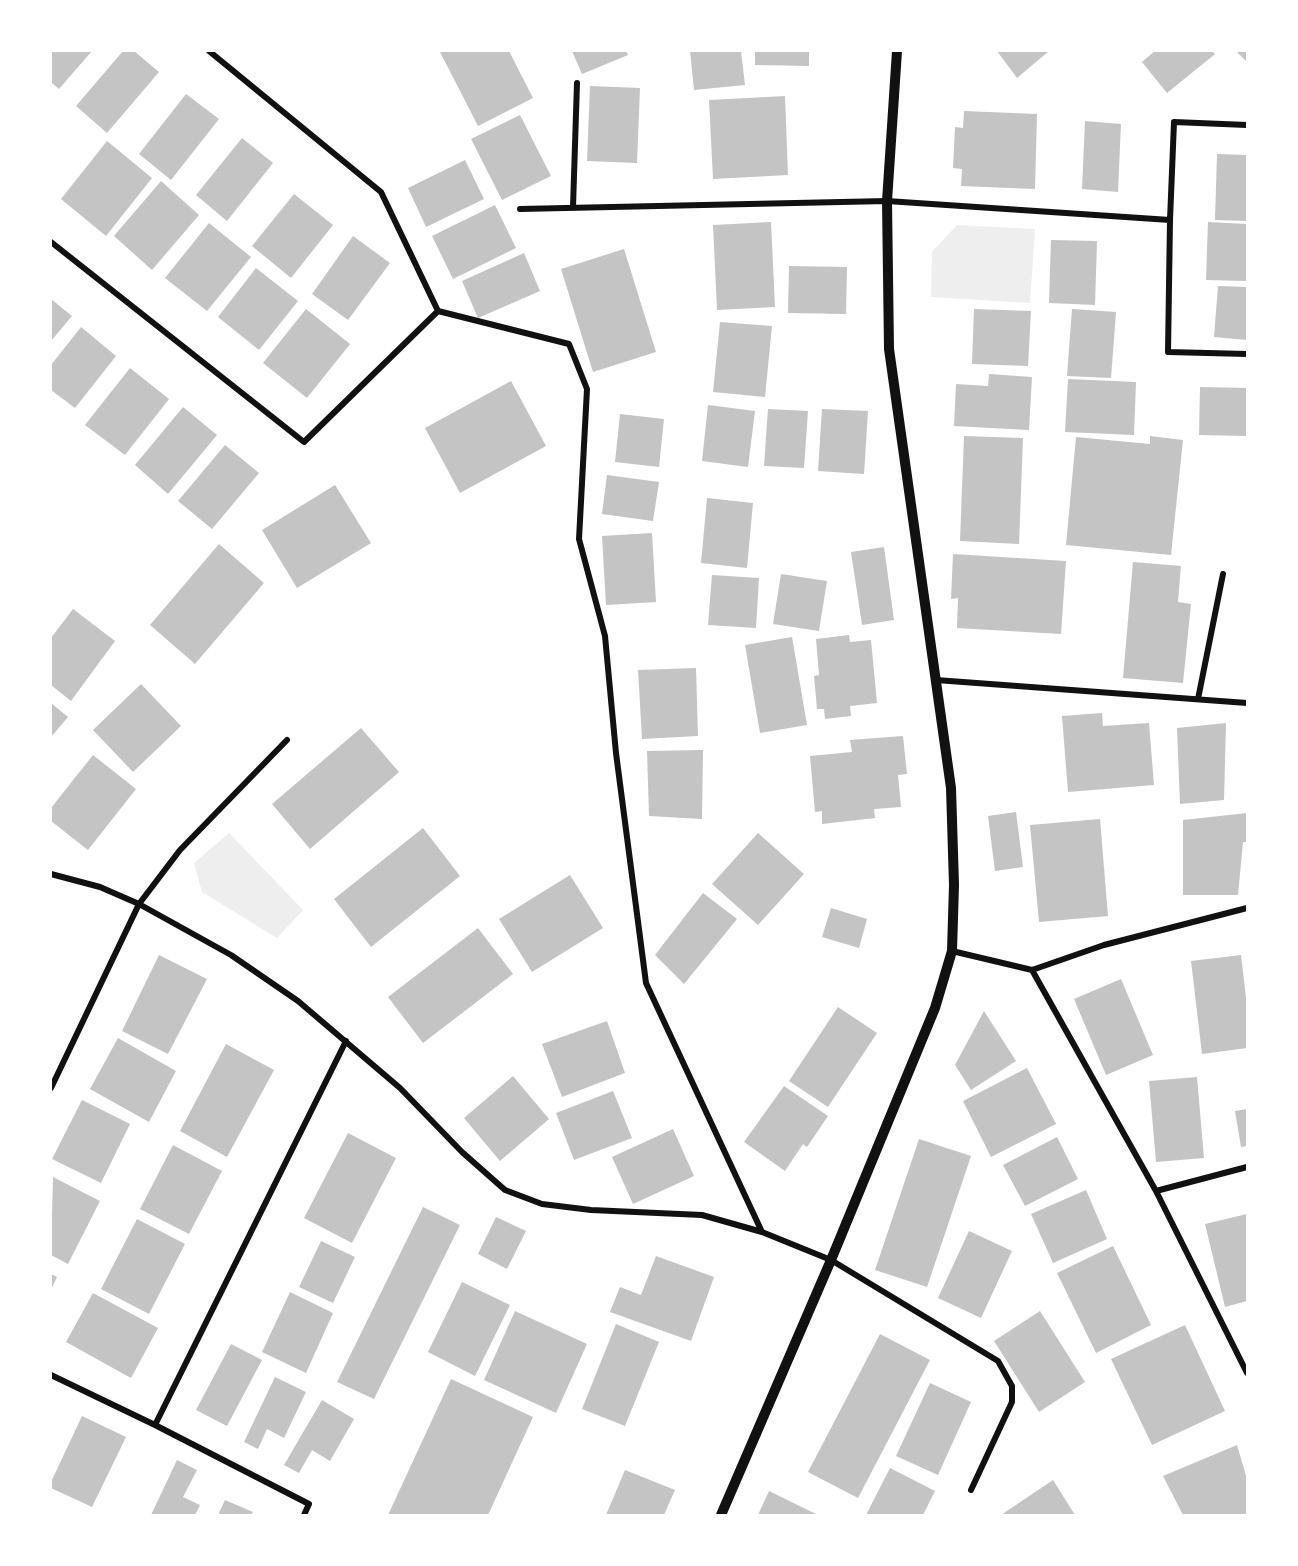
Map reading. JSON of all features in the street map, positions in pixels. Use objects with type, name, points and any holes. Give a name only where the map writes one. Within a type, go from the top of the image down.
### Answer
[{"type":"street","points":[[209,51],[381,192],[438,311]]},
{"type":"street","points":[[721,1515],[831,1260],[935,1008],[952,951],[954,885],[951,788],[889,349],[887,201],[897,51]]},
{"type":"street","points":[[573,207],[577,83]]},
{"type":"street","points":[[1247,125],[1174,122],[1168,352],[1247,354]]},
{"type":"street","points":[[520,209],[887,201],[1170,220]]},
{"type":"street","points":[[51,242],[304,442],[438,311]]},
{"type":"street","points":[[438,311],[569,344],[586,389],[579,539],[605,636],[616,753],[646,983],[762,1232]]},
{"type":"street","points":[[1198,699],[1222,574]]},
{"type":"street","points":[[936,680],[1247,703]]},
{"type":"street","points":[[51,1088],[140,904],[180,850],[287,740]]},
{"type":"street","points":[[51,874],[100,887],[140,904],[231,955],[298,1001],[399,1088],[462,1152],[505,1191],[542,1204],[591,1210],[702,1215],[762,1232],[831,1260],[998,1361],[1011,1386],[1012,1402],[971,1490]]},
{"type":"street","points":[[952,951],[1032,970],[1104,945],[1247,908]]},
{"type":"street","points":[[1032,970],[1156,1191],[1247,1373]]},
{"type":"street","points":[[155,1425],[346,1041]]},
{"type":"street","points":[[1156,1191],[1247,1167]]},
{"type":"street","points":[[51,1375],[309,1504],[304,1515]]},
{"type":"shaded area","points":[[957,225],[1035,229],[1030,303],[931,297],[932,252]]},
{"type":"shaded area","points":[[229,833],[303,910],[277,938],[202,892],[194,863]]},
{"type":"building","points":[[51,51],[92,51],[59,89],[51,82]]},
{"type":"building","points":[[123,51],[134,51],[159,72],[107,133],[76,106]]},
{"type":"building","points":[[509,51],[533,98],[478,126],[440,52]]},
{"type":"building","points":[[572,51],[626,51],[628,55],[582,74]]},
{"type":"building","points":[[690,51],[741,51],[745,85],[694,90]]},
{"type":"building","points":[[755,51],[809,51],[809,66],[755,65]]},
{"type":"building","points":[[997,51],[1049,51],[1017,78]]},
{"type":"building","points":[[1155,51],[1212,51],[1215,54],[1167,93],[1142,62]]},
{"type":"building","points":[[1236,51],[1247,51],[1247,62]]},
{"type":"building","points":[[590,86],[640,88],[637,163],[587,161]]},
{"type":"building","points":[[186,94],[219,119],[171,180],[139,154]]},
{"type":"building","points":[[785,96],[788,175],[713,179],[709,100]]},
{"type":"building","points":[[964,111],[1037,114],[1035,189],[961,186],[962,169],[953,168],[955,127],[963,128]]},
{"type":"building","points":[[520,115],[551,176],[502,200],[471,139]]},
{"type":"building","points":[[1085,121],[1121,124],[1118,192],[1082,189]]},
{"type":"building","points":[[242,138],[273,163],[227,221],[196,195]]},
{"type":"building","points":[[107,141],[152,178],[106,236],[61,199]]},
{"type":"building","points":[[1217,154],[1247,155],[1247,221],[1215,220]]},
{"type":"building","points":[[465,160],[484,199],[426,227],[408,188]]},
{"type":"building","points":[[161,181],[199,215],[152,270],[114,236]]},
{"type":"building","points":[[294,194],[333,225],[291,278],[252,246]]},
{"type":"building","points":[[495,205],[516,248],[453,279],[432,236]]},
{"type":"building","points":[[771,222],[775,307],[717,310],[713,225]]},
{"type":"building","points":[[1208,222],[1247,224],[1247,281],[1206,280]]},
{"type":"building","points":[[209,223],[251,257],[207,311],[165,278]]},
{"type":"building","points":[[353,236],[390,263],[348,320],[312,294]]},
{"type":"building","points":[[1051,240],[1097,241],[1095,305],[1049,303]]},
{"type":"building","points":[[624,249],[656,352],[593,372],[561,269]]},
{"type":"building","points":[[524,253],[540,291],[478,318],[462,281]]},
{"type":"building","points":[[789,266],[847,267],[846,314],[788,313]]},
{"type":"building","points":[[256,268],[298,301],[259,350],[218,317]]},
{"type":"building","points":[[1218,286],[1247,287],[1247,340],[1214,337]]},
{"type":"building","points":[[51,299],[72,316],[51,341]]},
{"type":"building","points":[[306,309],[350,344],[307,398],[263,363]]},
{"type":"building","points":[[974,309],[1031,311],[1028,366],[972,364]]},
{"type":"building","points":[[1072,309],[1116,312],[1111,378],[1067,376]]},
{"type":"building","points":[[720,322],[772,326],[765,397],[713,392]]},
{"type":"building","points":[[81,327],[116,356],[75,408],[51,390],[51,365]]},
{"type":"building","points":[[130,368],[169,399],[125,455],[85,425]]},
{"type":"building","points":[[989,374],[1032,377],[1029,430],[954,426],[956,384],[988,386]]},
{"type":"building","points":[[1068,379],[1136,382],[1134,435],[1065,432]]},
{"type":"building","points":[[511,381],[546,446],[460,493],[425,428]]},
{"type":"building","points":[[1200,387],[1247,388],[1247,436],[1199,435]]},
{"type":"building","points":[[708,405],[755,411],[748,467],[702,461]]},
{"type":"building","points":[[183,407],[217,435],[168,494],[135,465]]},
{"type":"building","points":[[768,409],[808,411],[804,468],[764,466]]},
{"type":"building","points":[[822,409],[868,411],[864,474],[818,471]]},
{"type":"building","points":[[620,414],[664,419],[659,467],[615,462]]},
{"type":"building","points":[[964,436],[1023,438],[1019,544],[960,541]]},
{"type":"building","points":[[1150,436],[1183,440],[1171,555],[1066,545],[1076,437],[1150,444]]},
{"type":"building","points":[[225,445],[259,473],[212,529],[178,501]]},
{"type":"building","points":[[607,475],[659,482],[653,521],[602,514]]},
{"type":"building","points":[[335,485],[371,543],[297,588],[262,530]]},
{"type":"building","points":[[707,498],[753,503],[747,568],[701,563]]},
{"type":"building","points":[[652,533],[656,602],[606,605],[602,536]]},
{"type":"building","points":[[219,544],[264,583],[195,664],[150,625]]},
{"type":"building","points":[[884,547],[894,620],[862,625],[851,552]]},
{"type":"building","points":[[953,554],[1066,561],[1061,634],[957,628],[958,598],[951,599]]},
{"type":"building","points":[[1133,562],[1181,566],[1178,602],[1191,604],[1183,683],[1123,678]]},
{"type":"building","points":[[781,574],[827,581],[819,631],[773,624]]},
{"type":"building","points":[[712,575],[759,578],[756,628],[708,625]]},
{"type":"building","points":[[73,609],[115,641],[71,701],[51,685],[51,638]]},
{"type":"building","points":[[849,635],[850,642],[871,640],[877,703],[850,706],[851,716],[825,719],[824,709],[817,709],[814,676],[819,675],[816,639]]},
{"type":"building","points":[[792,637],[807,725],[760,733],[745,645]]},
{"type":"building","points":[[696,668],[698,736],[642,739],[638,670]]},
{"type":"building","points":[[141,684],[181,726],[133,772],[93,730]]},
{"type":"building","points":[[51,703],[68,717],[51,737]]},
{"type":"building","points":[[1102,713],[1103,726],[1149,723],[1154,785],[1068,792],[1062,716]]},
{"type":"building","points":[[1226,723],[1224,800],[1180,804],[1177,728]]},
{"type":"building","points":[[361,728],[399,772],[310,849],[272,804]]},
{"type":"building","points":[[903,736],[907,774],[898,775],[901,807],[874,809],[875,818],[822,824],[822,811],[815,812],[810,756],[852,752],[850,740]]},
{"type":"building","points":[[703,750],[702,819],[649,816],[647,751]]},
{"type":"building","points":[[93,755],[136,789],[88,850],[51,821],[51,808]]},
{"type":"building","points":[[1016,812],[1023,867],[995,871],[988,816]]},
{"type":"building","points":[[1247,813],[1247,842],[1243,842],[1238,895],[1183,895],[1183,820]]},
{"type":"building","points":[[1100,819],[1108,916],[1039,922],[1030,825]]},
{"type":"building","points":[[423,828],[460,876],[371,947],[334,899]]},
{"type":"building","points":[[758,833],[804,874],[758,925],[712,884]]},
{"type":"building","points":[[570,875],[603,928],[532,972],[499,919]]},
{"type":"building","points":[[703,893],[737,919],[684,984],[655,955]]},
{"type":"building","points":[[831,908],[867,919],[859,948],[822,937]]},
{"type":"building","points":[[478,928],[513,974],[423,1043],[388,997]]},
{"type":"building","points":[[159,955],[207,979],[168,1054],[122,1031]]},
{"type":"building","points":[[1241,955],[1247,1006],[1247,1048],[1202,1054],[1191,961]]},
{"type":"building","points":[[1121,979],[1153,1055],[1106,1075],[1074,999]]},
{"type":"building","points":[[838,1007],[877,1033],[828,1107],[789,1081]]},
{"type":"building","points":[[984,1011],[1016,1061],[971,1090],[955,1065]]},
{"type":"building","points":[[607,1021],[625,1073],[562,1097],[542,1044]]},
{"type":"building","points":[[118,1038],[176,1071],[149,1122],[90,1089]]},
{"type":"building","points":[[226,1044],[274,1070],[227,1157],[180,1131]]},
{"type":"building","points":[[1027,1068],[1056,1124],[991,1157],[963,1101]]},
{"type":"building","points":[[513,1076],[549,1119],[500,1161],[464,1118]]},
{"type":"building","points":[[1197,1077],[1204,1158],[1156,1162],[1149,1081]]},
{"type":"building","points":[[784,1086],[828,1116],[807,1147],[803,1144],[785,1171],[744,1142]]},
{"type":"building","points":[[613,1091],[632,1138],[574,1160],[556,1113]]},
{"type":"building","points":[[82,1100],[130,1124],[101,1183],[52,1159]]},
{"type":"building","points":[[1247,1109],[1247,1146],[1241,1147],[1235,1111]]},
{"type":"building","points":[[673,1129],[694,1176],[633,1204],[612,1157]]},
{"type":"building","points":[[348,1133],[396,1158],[352,1243],[304,1218]]},
{"type":"building","points":[[1057,1137],[1078,1179],[1025,1206],[1003,1165]]},
{"type":"building","points":[[919,1139],[971,1156],[927,1287],[875,1270]]},
{"type":"building","points":[[173,1145],[222,1171],[189,1234],[140,1209]]},
{"type":"building","points":[[53,1177],[100,1201],[68,1264],[51,1255]]},
{"type":"building","points":[[1086,1190],[1107,1239],[1053,1263],[1031,1214]]},
{"type":"building","points":[[423,1207],[460,1225],[374,1399],[337,1382]]},
{"type":"building","points":[[1247,1214],[1247,1301],[1225,1307],[1205,1224]]},
{"type":"building","points":[[496,1217],[526,1231],[507,1269],[478,1254]]},
{"type":"building","points":[[137,1219],[185,1244],[149,1314],[101,1289]]},
{"type":"building","points":[[969,1231],[1012,1251],[981,1318],[938,1298]]},
{"type":"building","points":[[321,1241],[355,1257],[333,1303],[299,1287]]},
{"type":"building","points":[[1113,1246],[1151,1325],[1096,1353],[1057,1273]]},
{"type":"building","points":[[656,1256],[714,1277],[691,1341],[610,1312],[620,1287],[641,1295]]},
{"type":"building","points":[[51,1274],[57,1277],[51,1290]]},
{"type":"building","points":[[462,1282],[510,1305],[475,1376],[428,1352]]},
{"type":"building","points":[[290,1292],[333,1313],[306,1373],[262,1352]]},
{"type":"building","points":[[93,1293],[158,1328],[131,1378],[66,1342]]},
{"type":"building","points":[[515,1311],[587,1344],[556,1413],[484,1380]]},
{"type":"building","points":[[1040,1311],[1085,1382],[1039,1412],[994,1341]]},
{"type":"building","points":[[616,1324],[659,1342],[625,1426],[582,1409]]},
{"type":"building","points":[[1185,1325],[1225,1411],[1152,1445],[1111,1359]]},
{"type":"building","points":[[880,1334],[930,1360],[858,1498],[808,1472]]},
{"type":"building","points":[[231,1344],[262,1360],[227,1426],[196,1410]]},
{"type":"building","points":[[275,1377],[306,1392],[284,1438],[267,1429],[258,1449],[244,1442]]},
{"type":"building","points":[[451,1379],[533,1417],[488,1515],[388,1515]]},
{"type":"building","points":[[930,1383],[971,1402],[938,1475],[896,1456]]},
{"type":"building","points":[[322,1400],[354,1419],[330,1461],[312,1450],[299,1473],[284,1465]]},
{"type":"building","points":[[82,1416],[126,1437],[92,1507],[51,1488],[51,1482]]},
{"type":"building","points":[[1237,1445],[1247,1479],[1247,1515],[1183,1515],[1163,1476]]},
{"type":"building","points":[[177,1460],[197,1470],[183,1497],[200,1505],[195,1515],[151,1515]]},
{"type":"building","points":[[890,1468],[935,1491],[923,1515],[866,1515]]},
{"type":"building","points":[[625,1470],[675,1490],[664,1515],[606,1515]]},
{"type":"building","points":[[1053,1480],[1075,1515],[1001,1515]]},
{"type":"building","points":[[769,1491],[818,1515],[758,1515]]},
{"type":"building","points":[[225,1500],[253,1512],[251,1515],[218,1515]]}]
